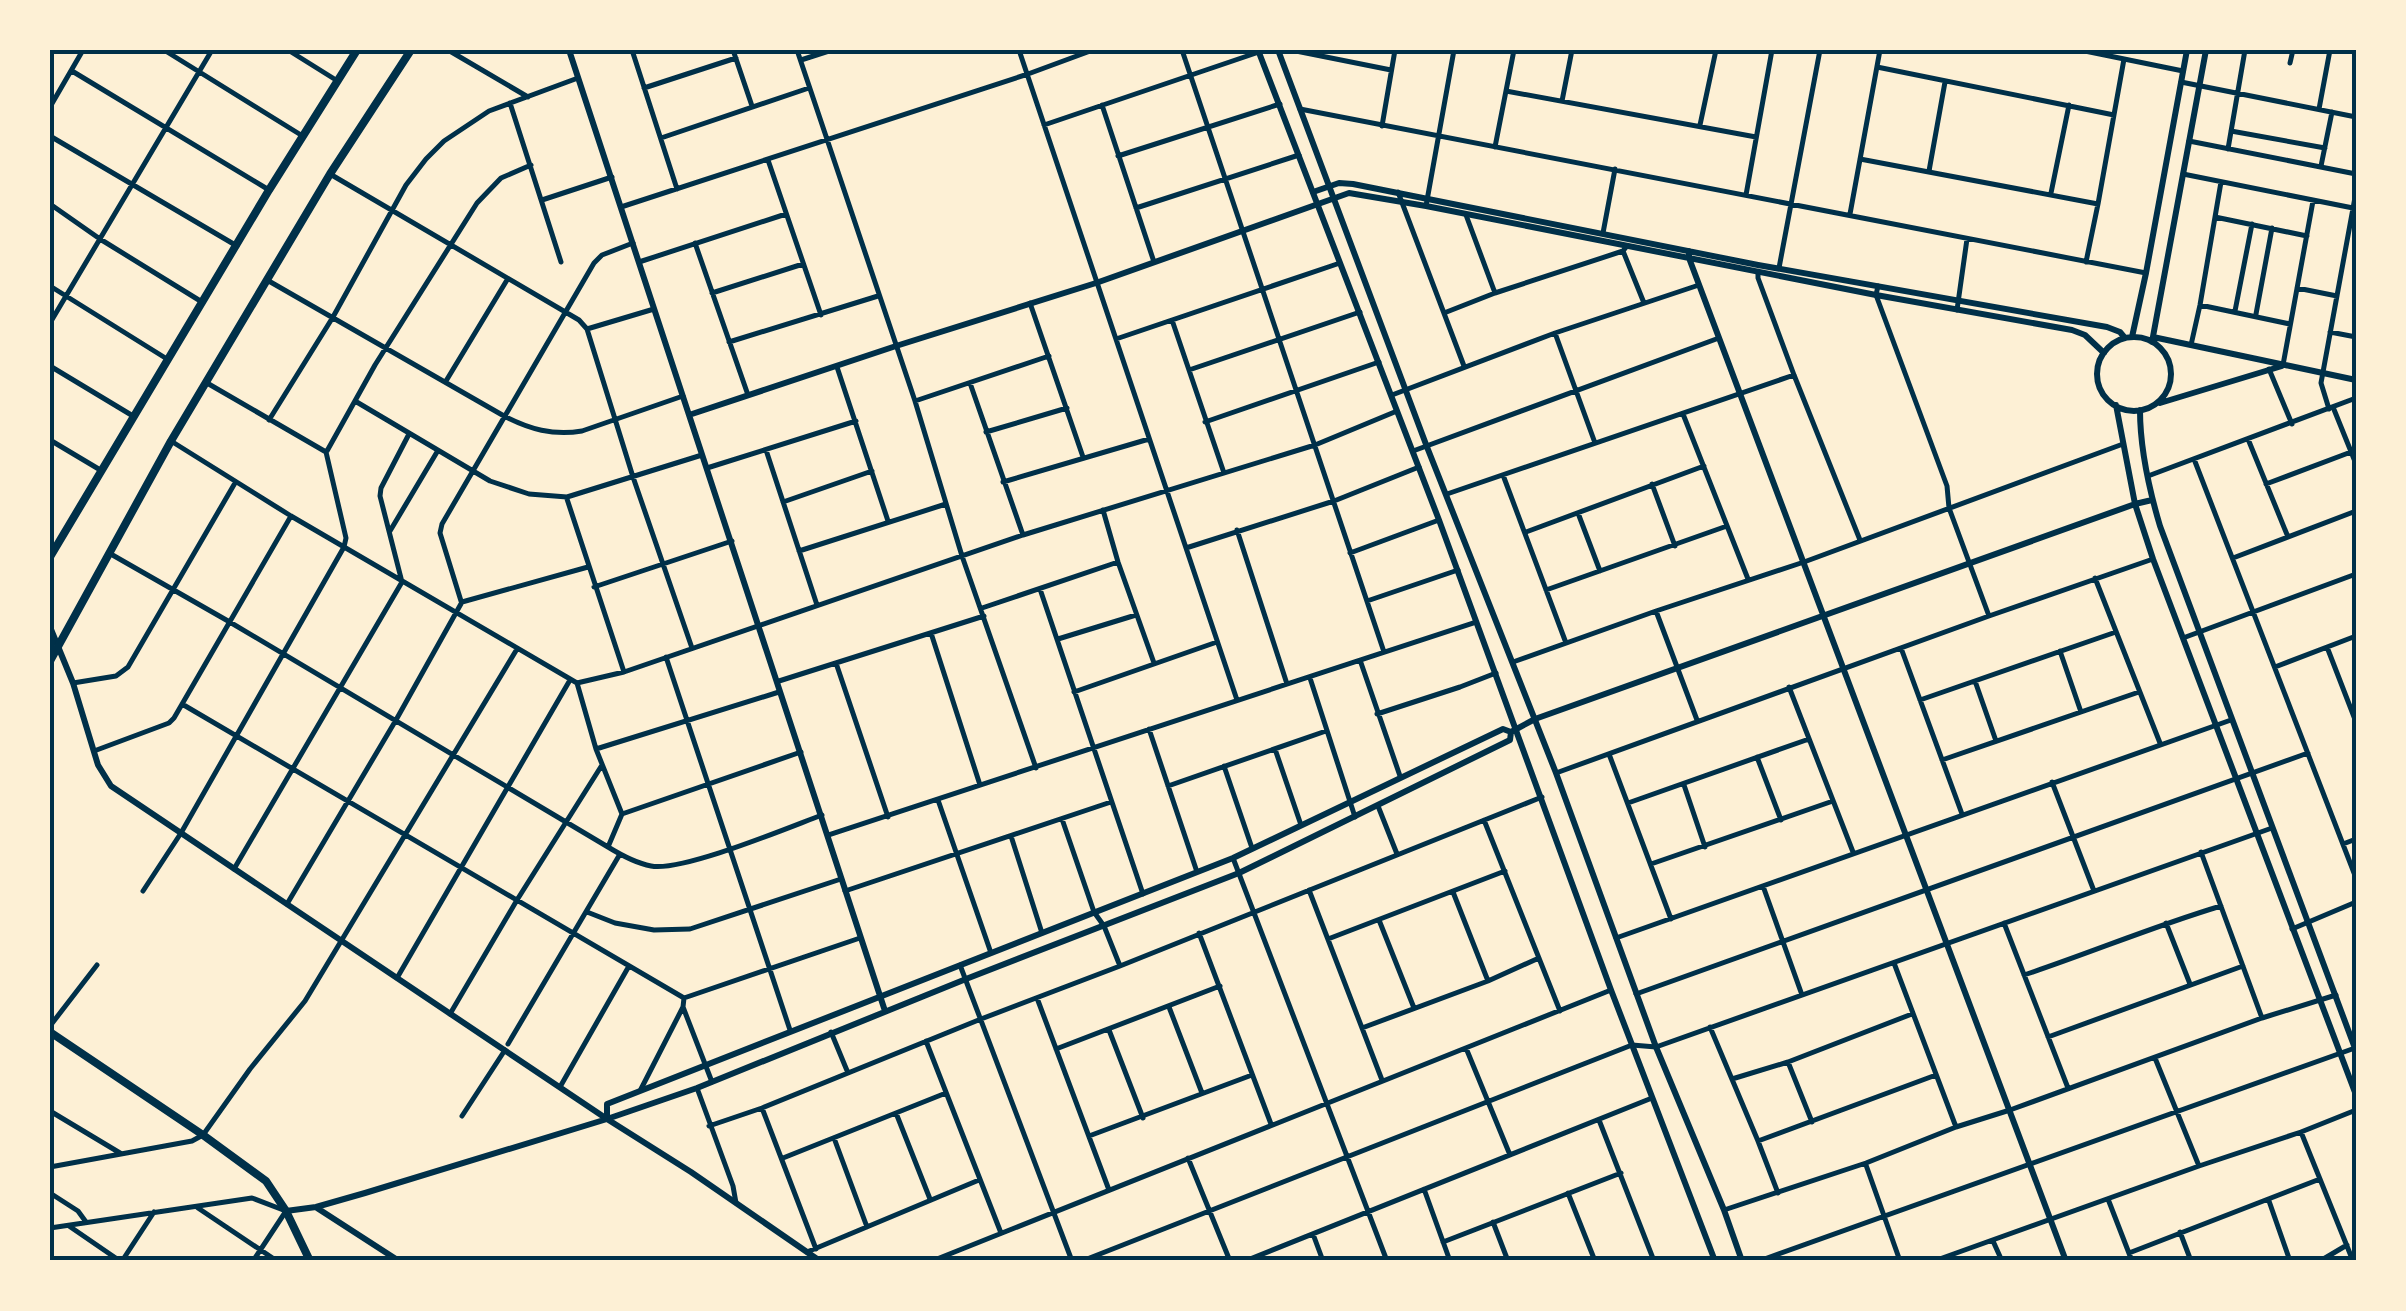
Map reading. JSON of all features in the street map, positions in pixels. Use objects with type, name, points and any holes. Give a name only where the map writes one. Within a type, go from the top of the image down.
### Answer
[{"type":"main road","points":[[50,557],[166,359],[357,50]]},
{"type":"main road","points":[[50,661],[171,441],[330,174],[410,50]]},
{"type":"main road","points":[[50,1029],[266,1181],[286,1211],[310,1261]]},
{"type":"street","points":[[50,107],[83,50]]},
{"type":"street","points":[[164,50],[303,136]]},
{"type":"street","points":[[50,323],[212,50]]},
{"type":"street","points":[[288,50],[337,81]]},
{"type":"street","points":[[448,50],[528,97]]},
{"type":"street","points":[[632,50],[677,189]]},
{"type":"street","points":[[798,50],[962,556],[1036,768]]},
{"type":"street","points":[[801,60],[832,50]]},
{"type":"street","points":[[1019,50],[1236,700]]},
{"type":"street","points":[[621,207],[1094,50]]},
{"type":"street","points":[[1182,50],[1384,652]]},
{"type":"street","points":[[1278,50],[1426,446],[1556,773],[1656,1047],[1742,1261]]},
{"type":"street","points":[[1291,50],[1334,54],[1391,70]]},
{"type":"street","points":[[1382,126],[1395,50]]},
{"type":"street","points":[[1426,202],[1454,50]]},
{"type":"street","points":[[1495,147],[1514,50]]},
{"type":"street","points":[[1562,102],[1572,50]]},
{"type":"street","points":[[1700,126],[1716,50]]},
{"type":"street","points":[[1746,195],[1772,50]]},
{"type":"street","points":[[1779,272],[1820,50]]},
{"type":"street","points":[[1850,216],[1880,50]]},
{"type":"street","points":[[2080,50],[2183,71]]},
{"type":"street","points":[[2128,338],[2146,273],[2187,50]]},
{"type":"street","points":[[2152,339],[2206,50]]},
{"type":"street","points":[[2228,149],[2245,50]]},
{"type":"street","points":[[2290,63],[2293,50]]},
{"type":"street","points":[[2319,109],[2330,50]]},
{"type":"street","points":[[572,51],[885,1011]]},
{"type":"street","points":[[1044,125],[1258,51],[1392,395],[1715,1261]]},
{"type":"street","points":[[644,88],[734,54],[752,106]]},
{"type":"street","points":[[2086,262],[2124,59]]},
{"type":"street","points":[[1877,66],[2114,115]]},
{"type":"street","points":[[72,71],[269,190]]},
{"type":"street","points":[[269,420],[333,317],[406,184],[444,140],[489,111],[578,78]]},
{"type":"street","points":[[1928,171],[1945,82]]},
{"type":"street","points":[[2181,82],[2356,117]]},
{"type":"street","points":[[661,138],[809,88]]},
{"type":"street","points":[[1506,91],[1756,136]]},
{"type":"street","points":[[510,102],[561,262]]},
{"type":"street","points":[[1118,156],[1280,104]]},
{"type":"street","points":[[1102,105],[1154,262]]},
{"type":"street","points":[[2051,193],[2068,105]]},
{"type":"street","points":[[1300,109],[2146,273]]},
{"type":"street","points":[[2321,166],[2332,112]]},
{"type":"street","points":[[2231,132],[2324,148]]},
{"type":"street","points":[[50,136],[237,247]]},
{"type":"street","points":[[2189,141],[2356,174]]},
{"type":"street","points":[[1136,208],[1299,155]]},
{"type":"street","points":[[1860,159],[2098,204]]},
{"type":"street","points":[[768,160],[821,315]]},
{"type":"street","points":[[142,890],[181,833],[344,548],[346,538],[326,452],[477,203],[502,178],[531,165]]},
{"type":"street","points":[[1603,233],[1614,170]]},
{"type":"street","points":[[330,174],[579,320],[587,329],[692,648]]},
{"type":"street","points":[[2183,174],[2353,208]]},
{"type":"street","points":[[542,200],[612,177]]},
{"type":"street","points":[[2191,344],[2222,182]]},
{"type":"street","points":[[1313,192],[1345,183],[1399,197],[1603,233],[1876,295],[2079,332],[2104,352]]},
{"type":"street","points":[[689,415],[1096,283],[1344,193],[1399,197]]},
{"type":"street","points":[[2356,196],[2352,234],[2321,383],[2356,464]]},
{"type":"street","points":[[1399,197],[1464,366]]},
{"type":"street","points":[[2283,365],[2313,200]]},
{"type":"street","points":[[1426,202],[1466,215],[1625,248],[1688,254]]},
{"type":"street","points":[[50,204],[202,302]]},
{"type":"street","points":[[638,262],[786,214]]},
{"type":"street","points":[[1466,215],[1496,293]]},
{"type":"street","points":[[2215,216],[2307,236]]},
{"type":"street","points":[[2236,312],[2252,224]]},
{"type":"street","points":[[2256,315],[2272,228]]},
{"type":"street","points":[[1956,310],[1968,238]]},
{"type":"street","points":[[287,904],[458,612],[462,602],[440,533],[598,258],[632,243]]},
{"type":"street","points":[[695,243],[748,395]]},
{"type":"street","points":[[1444,313],[1625,248]]},
{"type":"street","points":[[1625,248],[1644,303]]},
{"type":"street","points":[[1688,254],[2066,1261]]},
{"type":"street","points":[[1114,340],[1340,263]]},
{"type":"street","points":[[712,293],[804,264]]},
{"type":"street","points":[[1758,268],[1794,375],[1860,540]]},
{"type":"street","points":[[1779,272],[2107,327],[2128,338]]},
{"type":"street","points":[[267,280],[532,429],[568,433],[683,396]]},
{"type":"street","points":[[446,381],[508,280]]},
{"type":"street","points":[[50,286],[166,359]]},
{"type":"street","points":[[1392,395],[1555,333],[1699,286]]},
{"type":"street","points":[[1878,286],[1876,295],[1947,486],[1949,508],[1989,616]]},
{"type":"street","points":[[2298,288],[2337,296]]},
{"type":"street","points":[[729,342],[878,296]]},
{"type":"street","points":[[1030,303],[1083,457]]},
{"type":"street","points":[[2200,305],[2290,324]]},
{"type":"street","points":[[587,329],[654,309]]},
{"type":"street","points":[[1189,370],[1360,312]]},
{"type":"street","points":[[1172,320],[1224,473]]},
{"type":"street","points":[[2330,332],[2356,337]]},
{"type":"street","points":[[1555,333],[1595,443]]},
{"type":"street","points":[[1413,451],[1718,338]]},
{"type":"street","points":[[2283,365],[2140,410],[2116,405],[2104,394],[2098,379],[2104,352],[2128,338],[2191,344],[2356,380]]},
{"type":"street","points":[[2152,339],[2166,355],[2171,378],[2164,396],[2152,406]]},
{"type":"street","points":[[915,402],[1049,356]]},
{"type":"street","points":[[1205,422],[1379,362]]},
{"type":"street","points":[[50,366],[134,416]]},
{"type":"street","points":[[836,366],[888,521]]},
{"type":"street","points":[[2269,369],[2292,424]]},
{"type":"street","points":[[1446,495],[1794,375]]},
{"type":"street","points":[[206,383],[326,452]]},
{"type":"street","points":[[970,383],[1023,535]]},
{"type":"street","points":[[2148,476],[2356,398]]},
{"type":"street","points":[[355,401],[490,481],[529,494],[567,498],[703,455]]},
{"type":"street","points":[[2116,405],[2134,504],[2153,559],[2356,1095]]},
{"type":"street","points":[[986,432],[1067,408]]},
{"type":"street","points":[[1759,1261],[2356,1050],[2152,500],[2140,410]]},
{"type":"street","points":[[397,978],[573,682],[624,672],[1023,535],[1315,444],[1398,411]]},
{"type":"street","points":[[1682,414],[1748,580]]},
{"type":"street","points":[[707,468],[856,421]]},
{"type":"street","points":[[234,869],[402,582],[380,488],[410,434]]},
{"type":"street","points":[[1003,482],[1148,438]]},
{"type":"street","points":[[2248,439],[2288,537]]},
{"type":"street","points":[[50,440],[102,471]]},
{"type":"street","points":[[171,441],[573,682],[622,814],[608,847]]},
{"type":"street","points":[[1513,662],[1804,562],[2123,444]]},
{"type":"street","points":[[390,531],[438,450]]},
{"type":"street","points":[[766,450],[817,605]]},
{"type":"street","points":[[2266,484],[2351,452]]},
{"type":"street","points":[[2194,459],[2356,878]]},
{"type":"street","points":[[1526,532],[1704,466]]},
{"type":"street","points":[[1185,548],[1334,501],[1419,468]]},
{"type":"street","points":[[783,502],[872,472]]},
{"type":"street","points":[[1504,476],[1566,643]]},
{"type":"street","points":[[73,682],[122,673],[236,482]]},
{"type":"street","points":[[1652,484],[1675,546]]},
{"type":"street","points":[[567,498],[624,672]]},
{"type":"street","points":[[608,1119],[607,1104],[1233,858],[1503,729],[1514,730],[1535,718],[1676,667],[2152,500]]},
{"type":"street","points":[[799,551],[946,504]]},
{"type":"street","points":[[1103,510],[1154,663]]},
{"type":"street","points":[[2233,558],[2356,511]]},
{"type":"street","points":[[1578,513],[1600,571]]},
{"type":"street","points":[[94,751],[169,723],[291,516]]},
{"type":"street","points":[[1350,553],[1439,520]]},
{"type":"street","points":[[1546,590],[1726,526]]},
{"type":"street","points":[[1237,530],[1286,684]]},
{"type":"street","points":[[594,587],[732,541]]},
{"type":"street","points":[[109,552],[620,854],[654,867],[672,866],[822,815]]},
{"type":"street","points":[[1556,773],[2153,559]]},
{"type":"street","points":[[778,681],[931,633],[1118,562]]},
{"type":"street","points":[[462,602],[588,567]]},
{"type":"street","points":[[1367,602],[1458,570]]},
{"type":"street","points":[[2183,638],[2356,574]]},
{"type":"street","points":[[2094,578],[2160,744]]},
{"type":"street","points":[[1040,589],[1143,894]]},
{"type":"street","points":[[1656,611],[1697,721]]},
{"type":"street","points":[[1057,639],[1136,614]]},
{"type":"street","points":[[828,836],[1477,622]]},
{"type":"street","points":[[50,627],[73,682],[98,766],[111,786],[450,1014],[507,1047],[560,1088],[820,1261]]},
{"type":"street","points":[[1920,700],[2116,632]]},
{"type":"street","points":[[931,633],[980,785]]},
{"type":"street","points":[[2275,668],[2356,636]]},
{"type":"street","points":[[1074,692],[1218,642]]},
{"type":"street","points":[[2327,646],[2356,722]]},
{"type":"street","points":[[50,1168],[192,1141],[203,1134],[305,1001],[517,648]]},
{"type":"street","points":[[1901,648],[1962,814]]},
{"type":"street","points":[[2060,652],[2081,712]]},
{"type":"street","points":[[666,656],[790,1030]]},
{"type":"street","points":[[1360,660],[1400,776]]},
{"type":"street","points":[[836,663],[888,817]]},
{"type":"street","points":[[1377,714],[1496,673]]},
{"type":"street","points":[[1310,678],[1355,816]]},
{"type":"street","points":[[1975,681],[1996,741]]},
{"type":"street","points":[[1789,687],[1852,852]]},
{"type":"street","points":[[596,749],[782,691]]},
{"type":"street","points":[[1942,760],[2140,692]]},
{"type":"street","points":[[2347,699],[2356,696]]},
{"type":"street","points":[[182,704],[684,998],[860,938]]},
{"type":"street","points":[[1616,938],[2231,720]]},
{"type":"street","points":[[1149,729],[1196,872]]},
{"type":"street","points":[[50,1228],[252,1198],[286,1211],[316,1207],[608,1119],[697,1088],[1239,873],[1510,740],[1514,730]]},
{"type":"street","points":[[1168,786],[1326,731]]},
{"type":"street","points":[[1628,803],[1809,740]]},
{"type":"street","points":[[1275,749],[1301,825]]},
{"type":"street","points":[[622,814],[801,752]]},
{"type":"street","points":[[1636,994],[2308,752]]},
{"type":"street","points":[[1609,754],[1670,919]]},
{"type":"street","points":[[1757,758],[1781,820]]},
{"type":"street","points":[[450,1014],[602,765]]},
{"type":"street","points":[[1224,766],[1252,849]]},
{"type":"street","points":[[2052,782],[2094,892]]},
{"type":"street","points":[[1684,785],[1705,847]]},
{"type":"street","points":[[710,1126],[1542,797]]},
{"type":"street","points":[[938,799],[991,953]]},
{"type":"street","points":[[1651,864],[1833,801]]},
{"type":"street","points":[[845,890],[1111,802]]},
{"type":"street","points":[[1378,806],[1397,854]]},
{"type":"street","points":[[1062,819],[1094,912],[1120,966]]},
{"type":"street","points":[[1484,820],[1560,1011]]},
{"type":"street","points":[[1082,1261],[1632,1045],[1656,1047],[2272,828]]},
{"type":"street","points":[[1010,836],[1042,933]]},
{"type":"street","points":[[2342,844],[2356,839]]},
{"type":"street","points":[[2201,852],[2262,1018]]},
{"type":"street","points":[[462,1116],[620,854]]},
{"type":"street","points":[[1233,858],[1387,1261]]},
{"type":"street","points":[[1328,939],[1505,871]]},
{"type":"street","points":[[587,912],[615,923],[654,930],[690,930],[841,879]]},
{"type":"street","points":[[1762,886],[1802,995]]},
{"type":"street","points":[[1309,890],[1382,1080]]},
{"type":"street","points":[[1454,892],[1488,981]]},
{"type":"street","points":[[2292,929],[2356,902]]},
{"type":"street","points":[[2024,975],[2166,922],[2221,906]]},
{"type":"street","points":[[1380,920],[1414,1008]]},
{"type":"street","points":[[2166,922],[2190,984]]},
{"type":"street","points":[[2004,923],[2068,1088]]},
{"type":"street","points":[[1200,933],[1271,1124]]},
{"type":"street","points":[[1362,1028],[1539,958]]},
{"type":"street","points":[[1894,962],[1956,1126]]},
{"type":"street","points":[[50,1029],[97,965]]},
{"type":"street","points":[[960,965],[1072,1261]]},
{"type":"street","points":[[560,1088],[630,966]]},
{"type":"street","points":[[2048,1036],[2243,966]]},
{"type":"street","points":[[1056,1049],[1220,986]]},
{"type":"street","points":[[932,1261],[1611,990]]},
{"type":"street","points":[[1724,1210],[1866,1164],[1956,1126],[2336,995]]},
{"type":"street","points":[[640,1091],[684,998]]},
{"type":"street","points":[[1037,998],[1109,1190]]},
{"type":"street","points":[[1169,1006],[1202,1093]]},
{"type":"street","points":[[683,1007],[712,1082]]},
{"type":"street","points":[[1732,1079],[1788,1062],[1912,1014]]},
{"type":"street","points":[[1710,1026],[1778,1193]]},
{"type":"street","points":[[1109,1030],[1143,1118]]},
{"type":"street","points":[[831,1032],[848,1073]]},
{"type":"street","points":[[926,1041],[1001,1234]]},
{"type":"street","points":[[1466,1048],[1510,1155]]},
{"type":"street","points":[[2154,1057],[2198,1166]]},
{"type":"street","points":[[1788,1062],[1812,1122]]},
{"type":"street","points":[[1089,1136],[1252,1074]]},
{"type":"street","points":[[1758,1141],[1936,1075]]},
{"type":"street","points":[[697,1088],[736,1203]]},
{"type":"street","points":[[783,1158],[946,1094]]},
{"type":"street","points":[[1245,1261],[1652,1098]]},
{"type":"street","points":[[762,1108],[816,1248]]},
{"type":"street","points":[[1934,1261],[2356,1110]]},
{"type":"street","points":[[50,1111],[122,1155]]},
{"type":"street","points":[[896,1113],[930,1200]]},
{"type":"street","points":[[1599,1120],[1654,1261]]},
{"type":"street","points":[[2300,1132],[2353,1261]]},
{"type":"street","points":[[834,1138],[867,1227]]},
{"type":"street","points":[[1188,1158],[1230,1261]]},
{"type":"street","points":[[1866,1164],[1900,1261]]},
{"type":"street","points":[[1444,1242],[1621,1173]]},
{"type":"street","points":[[2129,1252],[2320,1179]]},
{"type":"street","points":[[807,1252],[979,1180]]},
{"type":"street","points":[[1424,1190],[1450,1261]]},
{"type":"street","points":[[1568,1193],[1595,1261]]},
{"type":"street","points":[[50,1194],[78,1211],[86,1222]]},
{"type":"street","points":[[2108,1198],[2132,1261]]},
{"type":"street","points":[[2269,1201],[2290,1261]]},
{"type":"street","points":[[196,1206],[277,1261]]},
{"type":"street","points":[[316,1207],[399,1261]]},
{"type":"street","points":[[253,1261],[286,1211]]},
{"type":"street","points":[[68,1226],[121,1261],[154,1212]]},
{"type":"street","points":[[1493,1222],[1508,1261]]},
{"type":"street","points":[[2180,1232],[2191,1261]]},
{"type":"street","points":[[1313,1234],[1323,1261]]},
{"type":"street","points":[[1993,1240],[2002,1261]]},
{"type":"street","points":[[2320,1261],[2347,1245]]}]
